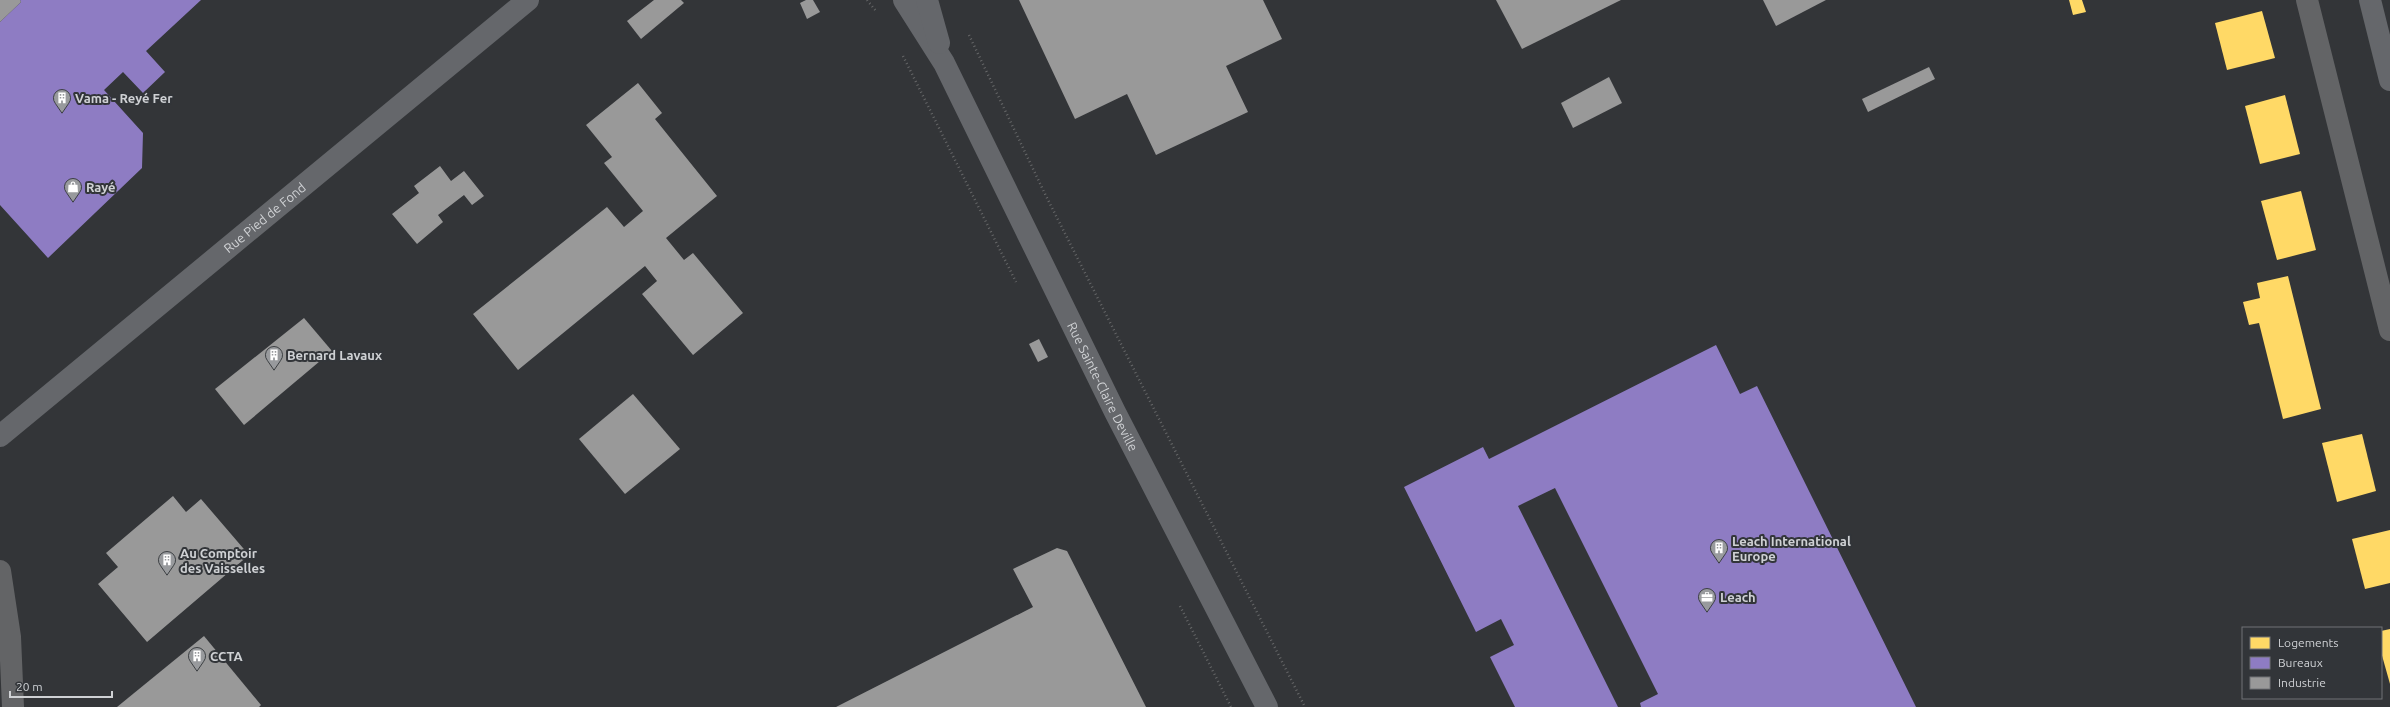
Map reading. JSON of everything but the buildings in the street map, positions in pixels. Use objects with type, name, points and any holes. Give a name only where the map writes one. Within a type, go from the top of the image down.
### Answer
[{"type":"main road","name":"Rue Pied de Fond","points":[[0,436],[528,0]]},
{"type":"main road","name":"Rue Sainte-Claire Deville","points":[[904,0],[944,63],[1115,412],[1267,707]]},
{"type":"main road","name":"Rue Sainte-Claire Deville","points":[[927,0],[944,63]]},
{"type":"main road","points":[[2370,0],[2390,80]]},
{"type":"street","points":[[2307,0],[2390,330]]},
{"type":"street","points":[[0,571],[10,637],[14,707]]},
{"type":"path","points":[[966,30],[1057,217],[1306,707]]},
{"type":"place","name":"Vama - Reyé Fer","points":[[62,113]]},
{"type":"place","name":"Rayé","points":[[73,202]]},
{"type":"place","name":"Bernard Lavaux","points":[[274,370]]},
{"type":"place","name":"Leach International Europe","points":[[1719,563]]},
{"type":"place","name":"Au Comptoir des Vaisselles","points":[[167,575]]},
{"type":"place","name":"Leach","points":[[1707,612]]},
{"type":"place","name":"CCTA","points":[[197,671]]}]
